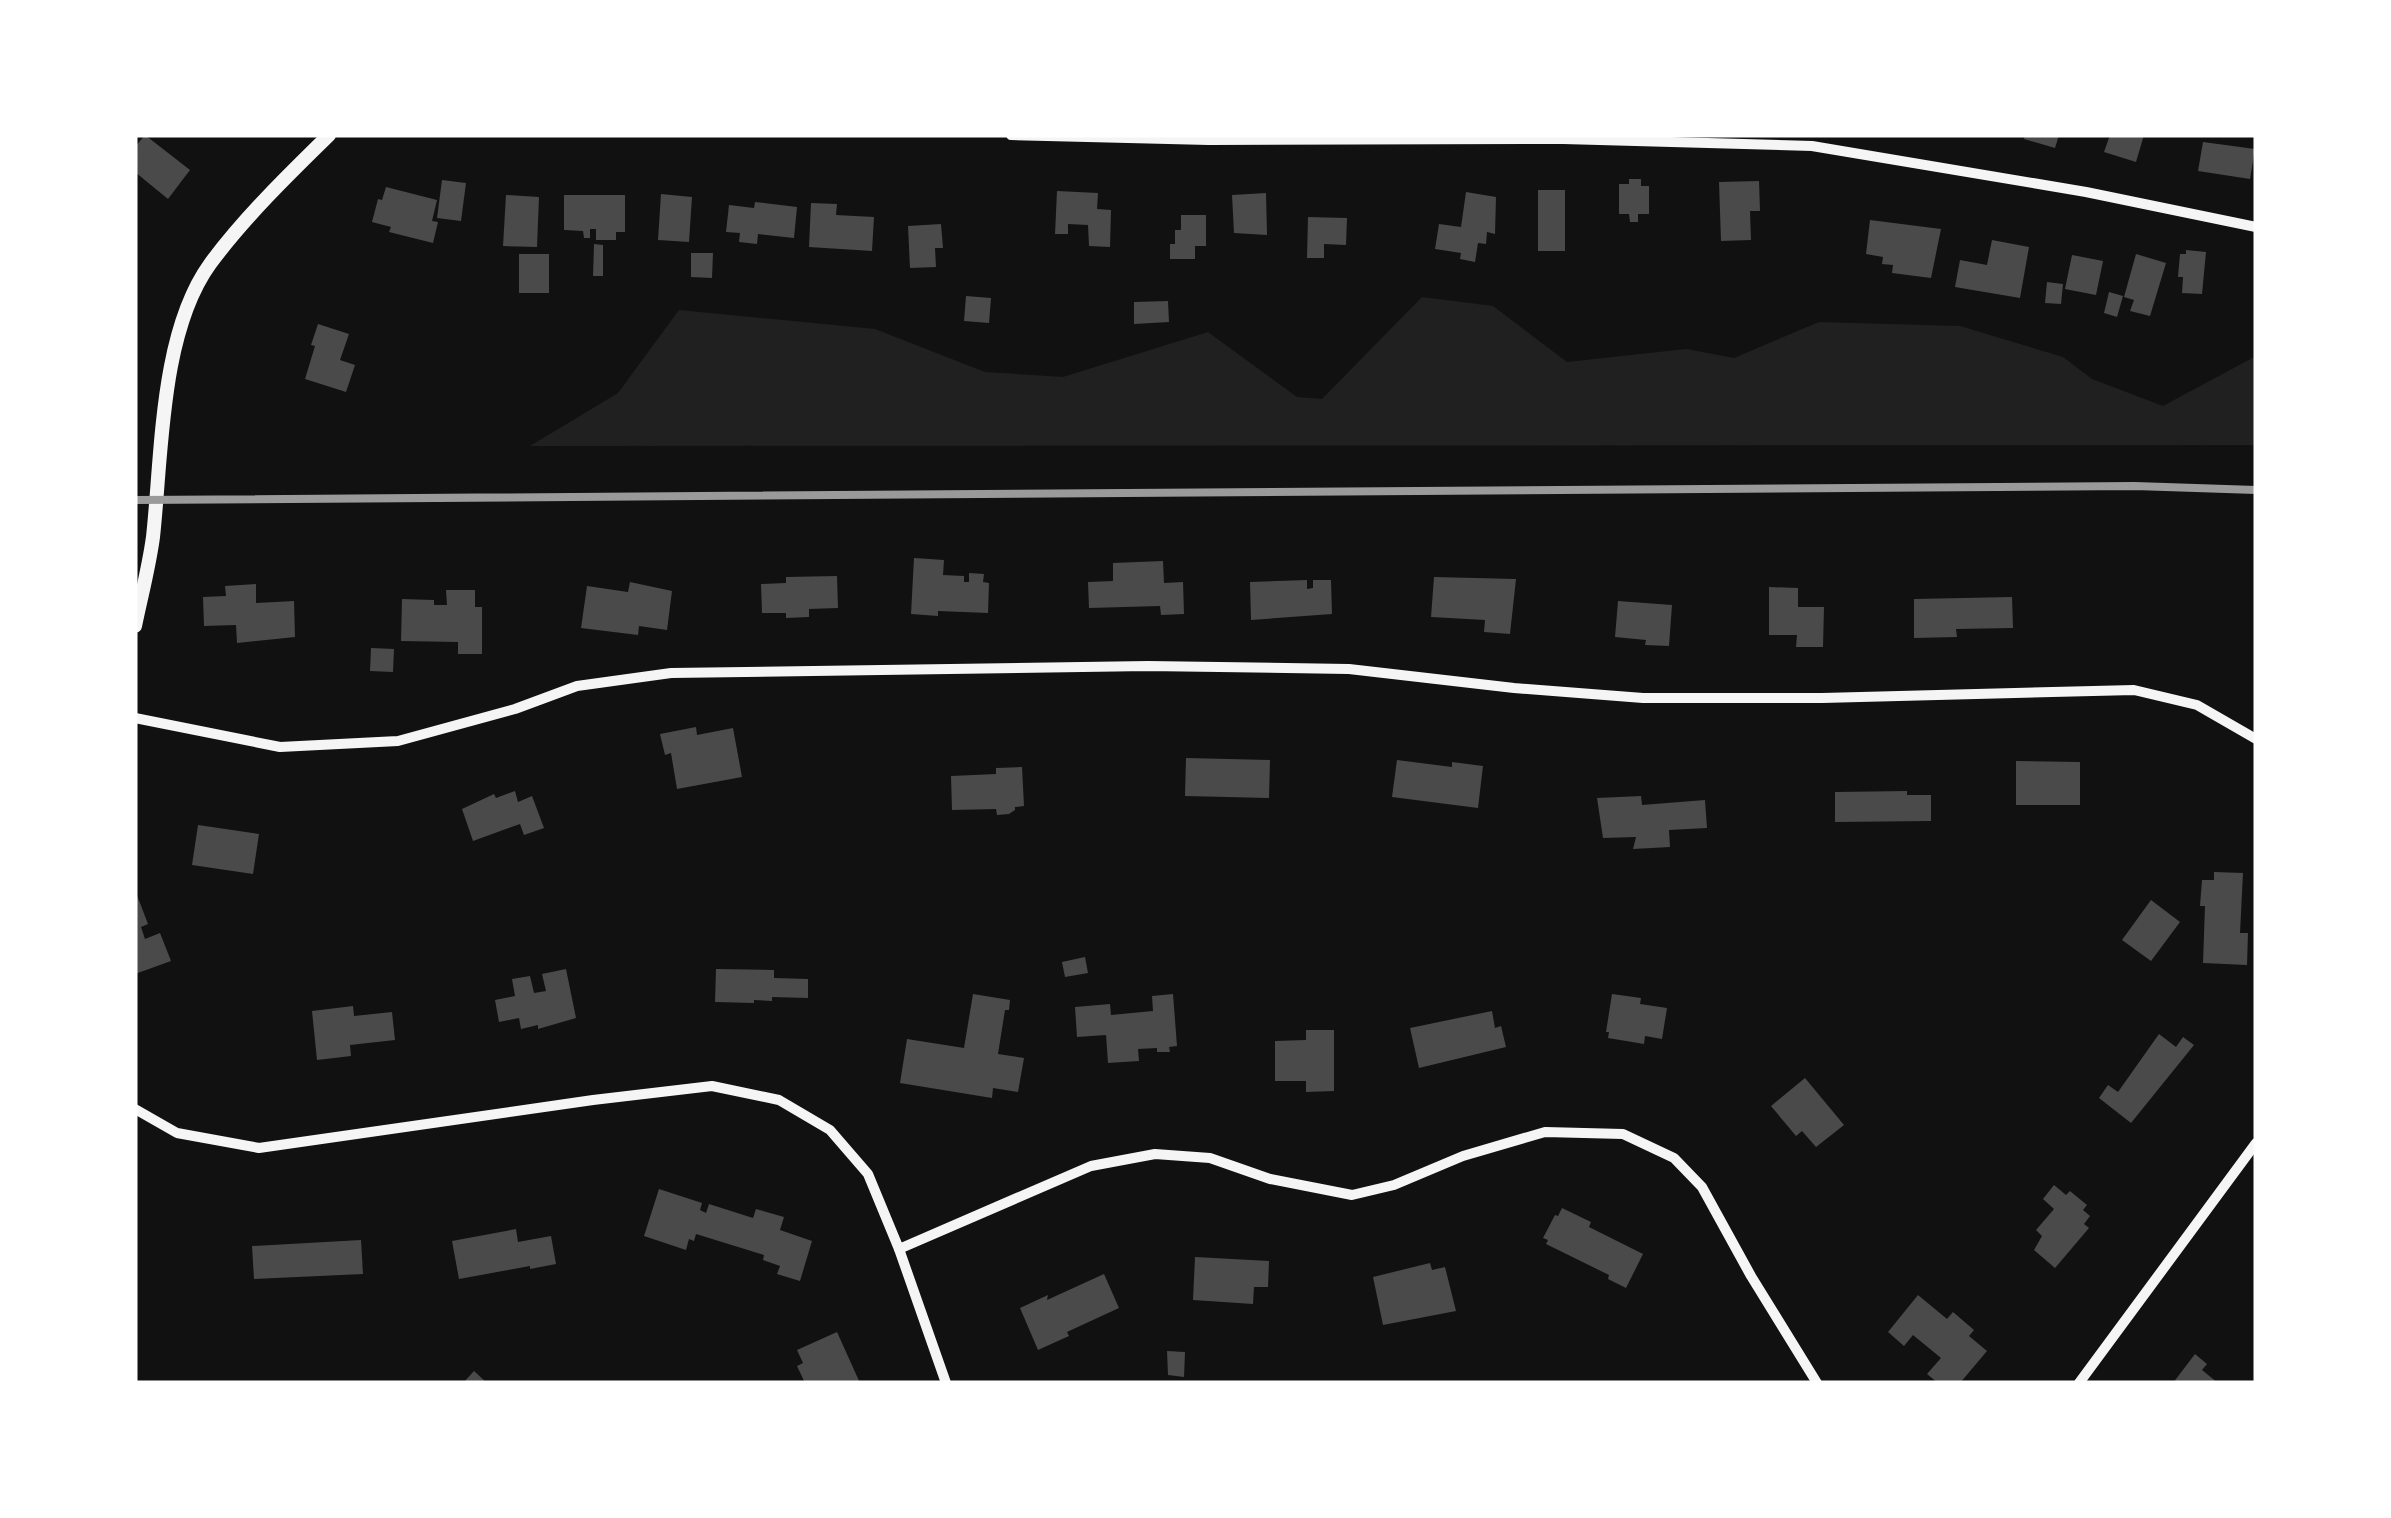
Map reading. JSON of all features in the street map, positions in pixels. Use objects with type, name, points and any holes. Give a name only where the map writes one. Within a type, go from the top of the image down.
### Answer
[{"type":"street","points":[[135,626],[152,542],[172,364],[187,310],[209,266],[329,135]]},
{"type":"street","points":[[1011,135],[1466,138],[1812,146],[2086,192],[2256,227]]},
{"type":"street","points":[[135,718],[280,747],[398,742],[577,686],[671,673],[1148,666],[1349,669],[1644,698],[2134,690],[2197,705],[2256,739]]},
{"type":"street","points":[[135,1109],[177,1134],[259,1148],[712,1086],[779,1100],[830,1130],[868,1174],[946,1383]]},
{"type":"street","points":[[899,1249],[1092,1166],[1155,1154],[1210,1158],[1270,1179],[1352,1194],[1394,1185],[1464,1156],[1545,1132],[1623,1134],[1674,1158],[1702,1187],[1817,1383]]},
{"type":"street","points":[[2078,1383],[2256,1143]]},
{"type":"shaded area","points":[[1422,297],[1493,306],[1567,362],[1686,349],[1734,358],[1819,322],[1960,326],[2063,357],[2092,379],[2163,406],[2256,356],[2256,445],[530,446],[618,393],[679,310],[875,329],[985,372],[1063,377],[1208,332],[1297,397],[1322,399]]},
{"type":"building","points":[[145,135],[190,170],[168,199],[135,172],[135,147]]},
{"type":"building","points":[[2025,135],[2059,135],[2055,148],[2024,139]]},
{"type":"building","points":[[2110,135],[2144,135],[2136,162],[2104,152]]},
{"type":"building","points":[[2203,142],[2255,149],[2250,179],[2198,171]]},
{"type":"building","points":[[1629,179],[1641,179],[1641,186],[1649,186],[1649,214],[1638,214],[1638,222],[1630,222],[1629,214],[1619,214],[1619,184],[1629,184]]},
{"type":"building","points":[[442,180],[466,183],[461,221],[437,218]]},
{"type":"building","points":[[1759,181],[1760,211],[1750,211],[1751,240],[1721,241],[1719,182]]},
{"type":"building","points":[[386,187],[437,200],[432,221],[438,222],[433,243],[389,232],[391,227],[372,222]]},
{"type":"building","points":[[1538,190],[1565,190],[1565,251],[1538,251]]},
{"type":"building","points":[[1057,191],[1098,193],[1097,209],[1111,210],[1110,247],[1089,246],[1088,225],[1068,224],[1068,234],[1055,234]]},
{"type":"building","points":[[1466,192],[1496,197],[1495,234],[1487,232],[1486,244],[1478,243],[1475,262],[1460,259],[1461,253],[1435,249],[1439,224],[1461,227]]},
{"type":"building","points":[[1266,193],[1267,235],[1234,233],[1232,195]]},
{"type":"building","points":[[661,194],[692,197],[689,242],[658,240]]},
{"type":"building","points":[[506,195],[539,197],[537,247],[503,246]]},
{"type":"building","points":[[564,195],[625,195],[625,232],[616,232],[616,240],[596,240],[596,229],[590,229],[590,238],[584,238],[583,231],[564,230]]},
{"type":"building","points":[[755,202],[797,207],[794,238],[758,234],[757,244],[739,242],[740,233],[726,232],[729,205],[754,208]]},
{"type":"building","points":[[811,203],[837,204],[836,215],[874,217],[872,251],[809,247]]},
{"type":"building","points":[[1181,215],[1206,215],[1206,246],[1195,246],[1195,259],[1170,259],[1175,230],[1181,230]]},
{"type":"building","points":[[1308,217],[1347,218],[1346,245],[1324,244],[1324,258],[1307,258]]},
{"type":"building","points":[[1870,220],[1941,229],[1931,278],[1892,273],[1893,265],[1882,264],[1883,257],[1866,254]]},
{"type":"building","points":[[941,224],[943,248],[935,248],[936,267],[910,268],[908,226]]},
{"type":"building","points":[[1992,240],[2029,247],[2020,298],[1955,287],[1960,260],[1987,265]]},
{"type":"building","points":[[594,244],[603,245],[603,276],[593,276]]},
{"type":"building","points":[[2186,250],[2206,252],[2202,294],[2182,293],[2183,277],[2178,277],[2180,254],[2186,254]]},
{"type":"building","points":[[691,253],[713,253],[712,278],[691,277]]},
{"type":"building","points":[[519,254],[549,254],[549,293],[519,293]]},
{"type":"building","points":[[2136,254],[2166,263],[2150,316],[2130,311],[2134,300],[2124,297]]},
{"type":"building","points":[[2072,255],[2103,261],[2096,295],[2065,289]]},
{"type":"building","points":[[2047,282],[2063,284],[2061,304],[2045,303]]},
{"type":"building","points":[[2109,292],[2123,296],[2117,317],[2104,313]]},
{"type":"building","points":[[966,296],[991,298],[989,323],[964,321]]},
{"type":"building","points":[[1168,301],[1169,322],[1134,324],[1134,302]]},
{"type":"building","points":[[318,324],[349,334],[340,360],[355,365],[346,392],[305,379]]},
{"type":"building","points":[[914,558],[944,560],[943,575],[964,576],[964,582],[969,582],[969,573],[984,574],[983,582],[989,583],[988,613],[911,614]]},
{"type":"building","points":[[1163,561],[1164,583],[1183,582],[1184,614],[1161,615],[1160,606],[1089,608],[1088,582],[1113,581],[1113,563]]},
{"type":"building","points":[[837,576],[838,608],[809,609],[809,617],[762,613],[761,584],[786,583],[786,577]]},
{"type":"building","points":[[1434,577],[1516,579],[1510,634],[1484,632],[1485,620],[1431,617]]},
{"type":"building","points":[[1307,580],[1307,589],[1313,588],[1313,580],[1331,580],[1332,614],[1251,620],[1250,582]]},
{"type":"building","points":[[630,582],[672,591],[667,630],[639,626],[638,635],[581,628],[587,586],[628,592]]},
{"type":"building","points":[[256,584],[256,603],[294,601],[295,637],[237,643],[236,625],[204,626],[203,597],[226,596],[225,586]]},
{"type":"building","points":[[1769,587],[1798,588],[1798,607],[1824,607],[1823,647],[1796,647],[1797,635],[1769,635]]},
{"type":"building","points":[[446,590],[475,590],[475,607],[482,607],[482,654],[458,654],[458,642],[401,641],[402,599],[434,600],[434,605],[447,605]]},
{"type":"building","points":[[2012,597],[2013,628],[1956,629],[1957,637],[1914,638],[1914,599]]},
{"type":"building","points":[[1618,601],[1672,605],[1669,646],[1615,637]]},
{"type":"building","points":[[371,648],[394,649],[393,672],[370,671]]},
{"type":"building","points":[[696,727],[697,735],[733,728],[742,777],[677,789],[671,753],[665,755],[660,734]]},
{"type":"building","points":[[1186,758],[1270,760],[1269,798],[1185,796]]},
{"type":"building","points":[[1397,760],[1452,767],[1452,762],[1483,766],[1478,808],[1392,797]]},
{"type":"building","points":[[2016,761],[2080,762],[2080,805],[2016,805]]},
{"type":"building","points":[[1022,767],[1024,806],[997,815],[996,809],[952,810],[951,776],[996,774],[996,768]]},
{"type":"building","points":[[515,791],[518,802],[532,796],[544,828],[524,835],[520,824],[473,841],[462,809],[494,794],[496,798]]},
{"type":"building","points":[[1907,791],[1907,795],[1931,795],[1931,821],[1835,822],[1835,792]]},
{"type":"building","points":[[1641,796],[1642,805],[1705,800],[1707,828],[1669,830],[1670,847],[1633,849],[1636,837],[1603,838],[1597,798]]},
{"type":"building","points":[[198,825],[259,834],[253,874],[192,865]]},
{"type":"building","points":[[2214,872],[2243,873],[2240,933],[2248,933],[2247,965],[2203,963],[2202,880],[2214,880]]},
{"type":"building","points":[[135,890],[148,924],[141,927],[145,939],[160,933],[171,961],[135,974]]},
{"type":"building","points":[[2151,900],[2180,922],[2151,961],[2122,940]]},
{"type":"building","points":[[1085,957],[1088,973],[1065,977],[1062,962]]},
{"type":"building","points":[[566,969],[576,1018],[538,1029],[538,1025],[521,1029],[519,1018],[499,1022],[495,1000],[515,996],[512,979],[530,976],[534,993],[546,991],[542,974]]},
{"type":"building","points":[[716,969],[774,970],[774,978],[808,979],[808,998],[715,1002]]},
{"type":"building","points":[[973,994],[1010,1000],[998,1054],[1024,1058],[1018,1092],[993,1088],[992,1098],[900,1083],[907,1039],[964,1048]]},
{"type":"building","points":[[1173,994],[1177,1046],[1169,1047],[1170,1052],[1138,1049],[1139,1061],[1108,1063],[1106,1035],[1077,1037],[1075,1007],[1110,1004],[1111,1015],[1153,1011],[1152,996]]},
{"type":"building","points":[[1612,994],[1641,998],[1640,1004],[1667,1008],[1662,1039],[1645,1036],[1644,1044],[1608,1038]]},
{"type":"building","points":[[353,1006],[354,1016],[392,1012],[395,1040],[350,1045],[351,1056],[317,1060],[312,1011]]},
{"type":"building","points":[[1492,1011],[1495,1028],[1501,1026],[1506,1047],[1419,1068],[1410,1028]]},
{"type":"building","points":[[1306,1030],[1334,1030],[1334,1091],[1306,1092],[1306,1081],[1275,1081],[1275,1041],[1306,1040]]},
{"type":"building","points":[[2159,1034],[2176,1047],[2183,1037],[2194,1045],[2131,1123],[2099,1098],[2108,1085],[2118,1092]]},
{"type":"building","points":[[1805,1078],[1844,1125],[1816,1147],[1802,1131],[1796,1136],[1771,1106]]},
{"type":"building","points":[[2054,1185],[2066,1195],[2070,1191],[2087,1205],[2083,1210],[2090,1216],[2084,1224],[2089,1228],[2055,1268],[2034,1250],[2042,1236],[2036,1230],[2054,1209],[2043,1199]]},
{"type":"building","points":[[659,1189],[702,1203],[700,1210],[706,1213],[709,1204],[753,1218],[756,1209],[784,1217],[780,1230],[812,1241],[800,1281],[777,1274],[780,1266],[763,1260],[764,1255],[696,1234],[694,1241],[689,1239],[686,1250],[644,1236]]},
{"type":"building","points":[[1562,1208],[1591,1222],[1589,1227],[1643,1254],[1626,1288],[1608,1279],[1609,1275],[1546,1244],[1548,1240],[1543,1238]]},
{"type":"building","points":[[516,1229],[518,1242],[551,1236],[556,1264],[459,1279],[452,1241]]},
{"type":"building","points":[[361,1240],[363,1274],[254,1279],[252,1246]]},
{"type":"building","points":[[1195,1257],[1269,1261],[1268,1287],[1254,1287],[1253,1304],[1193,1300]]},
{"type":"building","points":[[1430,1263],[1432,1270],[1445,1267],[1456,1311],[1383,1325],[1373,1277]]},
{"type":"building","points":[[1104,1274],[1119,1308],[1038,1350],[1020,1308]]},
{"type":"building","points":[[1918,1295],[1947,1319],[1953,1312],[1974,1330],[1969,1336],[1987,1351],[1960,1383],[1938,1383],[1927,1374],[1941,1358],[1913,1335],[1904,1346],[1888,1332]]},
{"type":"building","points":[[837,1332],[860,1383],[805,1383],[797,1366],[803,1363],[797,1350]]},
{"type":"building","points":[[1167,1351],[1185,1352],[1184,1377],[1168,1375]]},
{"type":"building","points":[[2195,1354],[2207,1364],[2202,1370],[2218,1383],[2173,1383]]},
{"type":"building","points":[[474,1371],[487,1383],[463,1383]]},
{"type":"railway","points":[[135,500],[2135,486],[2256,490]]}]
